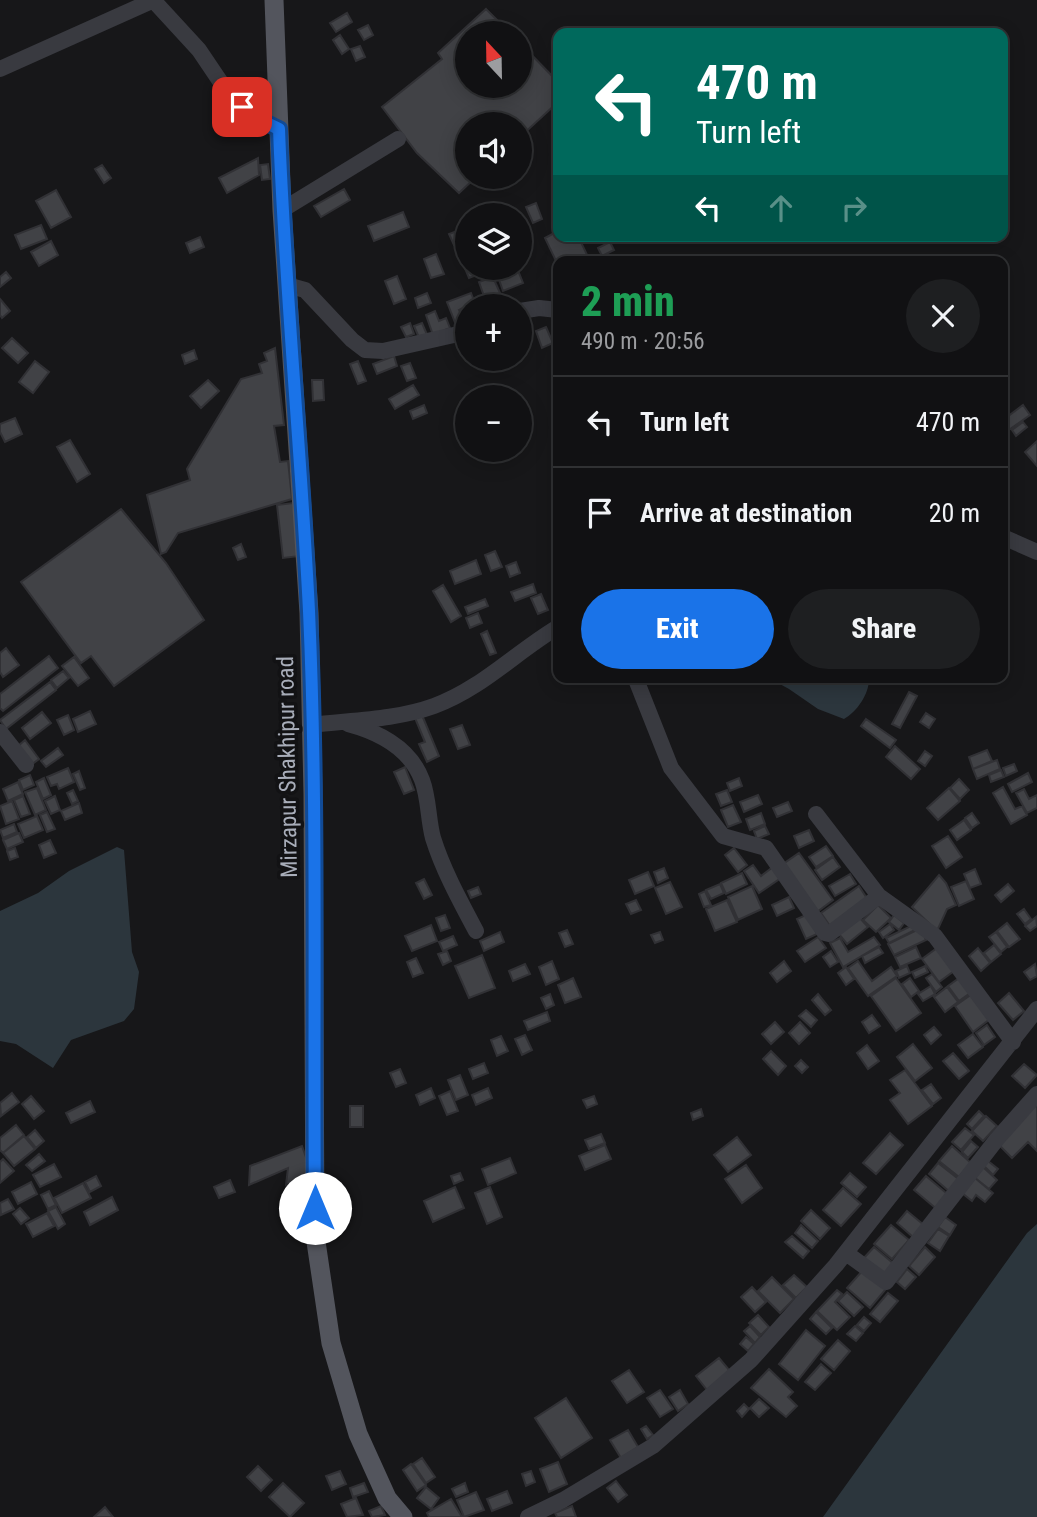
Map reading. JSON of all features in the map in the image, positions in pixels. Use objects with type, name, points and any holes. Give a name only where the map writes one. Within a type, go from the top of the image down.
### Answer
[{"type":"main road","name":"Mirzapur Shakhipur road","points":[[274,0],[282,210],[308,599],[312,725],[315,1235],[331,1343],[358,1434],[387,1498],[403,1517]]},
{"type":"street","points":[[0,69],[154,0],[199,50],[230,96],[254,117],[279,129]]},
{"type":"street","points":[[282,210],[398,139]]},
{"type":"street","points":[[287,285],[304,290],[365,350],[383,351],[455,335]]},
{"type":"street","points":[[532,309],[553,309]]},
{"type":"street","points":[[1008,539],[1037,552]]},
{"type":"street","points":[[312,725],[400,716],[436,705],[472,687],[553,631]]},
{"type":"street","points":[[637,683],[671,768],[723,836],[766,849],[825,933],[829,934],[879,896]]},
{"type":"street","points":[[338,722],[369,730],[393,743],[414,765],[422,780],[433,839],[476,931]]},
{"type":"street","points":[[0,732],[26,765]]},
{"type":"street","points":[[816,814],[879,896],[935,936],[1013,1042]]},
{"type":"street","points":[[528,1517],[564,1500],[653,1446],[751,1360],[846,1253],[1037,1009]]},
{"type":"street","points":[[846,1253],[886,1282],[997,1139],[1037,1094]]},
{"type":"shaded area","points":[[778,683],[869,683],[862,701],[854,712],[844,719],[818,709]]},
{"type":"shaded area","points":[[117,847],[124,850],[132,952],[139,972],[134,1009],[124,1021],[71,1040],[53,1068],[16,1044],[0,1041],[0,911],[38,893],[69,871]]},
{"type":"shaded area","points":[[1037,1224],[1037,1517],[823,1517],[1027,1233]]},
{"type":"building","points":[[486,9],[498,21],[473,21]]},
{"type":"building","points":[[347,13],[352,22],[336,32],[330,23]]},
{"type":"building","points":[[368,25],[373,35],[364,40],[358,30]]},
{"type":"building","points":[[340,35],[349,49],[342,54],[333,40]]},
{"type":"building","points":[[455,37],[455,98],[532,98],[532,55],[553,77],[553,107],[532,126],[532,112],[455,112],[455,189],[463,189],[459,193],[417,153],[382,107],[442,59],[438,53]]},
{"type":"building","points":[[360,46],[365,57],[356,61],[351,49]]},
{"type":"building","points":[[258,158],[259,175],[227,193],[219,178]]},
{"type":"building","points":[[268,164],[270,179],[262,180],[260,165]]},
{"type":"building","points":[[102,165],[111,178],[104,183],[95,169]]},
{"type":"building","points":[[344,189],[350,200],[321,217],[314,206]]},
{"type":"building","points":[[56,190],[71,217],[51,228],[36,201]]},
{"type":"building","points":[[536,203],[542,219],[533,223],[532,221],[532,205]]},
{"type":"building","points":[[403,212],[409,227],[374,241],[368,226]]},
{"type":"building","points":[[41,225],[47,239],[21,249],[15,235]]},
{"type":"building","points":[[455,232],[455,245],[454,245],[449,234]]},
{"type":"building","points":[[553,234],[553,242],[581,242],[588,256],[554,256],[545,238]]},
{"type":"building","points":[[200,237],[204,247],[190,253],[186,243]]},
{"type":"building","points":[[51,241],[58,255],[39,266],[31,252]]},
{"type":"building","points":[[610,242],[614,250],[602,256],[598,248]]},
{"type":"building","points":[[436,254],[444,274],[431,278],[424,259]]},
{"type":"building","points":[[6,272],[11,278],[0,287],[0,277]]},
{"type":"building","points":[[397,276],[406,299],[394,304],[385,281]]},
{"type":"building","points":[[494,280],[500,293],[483,294],[479,282]]},
{"type":"building","points":[[499,280],[522,280],[523,283],[503,291]]},
{"type":"building","points":[[427,293],[431,303],[418,308],[415,298]]},
{"type":"building","points":[[0,299],[10,311],[2,318],[0,315]]},
{"type":"building","points":[[455,299],[455,322],[447,302]]},
{"type":"building","points":[[435,311],[439,321],[446,318],[450,328],[433,335],[426,315]]},
{"type":"building","points":[[410,323],[414,334],[406,337],[401,327]]},
{"type":"building","points":[[422,323],[428,337],[420,340],[414,326]]},
{"type":"building","points":[[546,327],[553,343],[542,348],[536,331]]},
{"type":"building","points":[[12,338],[28,353],[18,363],[2,348]]},
{"type":"building","points":[[275,348],[284,425],[274,426],[280,462],[288,461],[292,499],[178,533],[166,552],[161,554],[147,495],[190,480],[187,469],[241,379],[262,373],[259,364],[267,361],[264,353]]},
{"type":"building","points":[[194,350],[197,359],[185,364],[182,355]]},
{"type":"building","points":[[394,356],[397,366],[377,374],[373,364]]},
{"type":"building","points":[[35,361],[49,372],[33,393],[19,382]]},
{"type":"building","points":[[358,361],[366,381],[358,384],[350,364]]},
{"type":"building","points":[[410,363],[416,378],[407,381],[401,366]]},
{"type":"building","points":[[208,380],[219,391],[201,408],[190,396]]},
{"type":"building","points":[[312,380],[323,380],[324,400],[313,401]]},
{"type":"building","points":[[413,385],[419,395],[395,409],[389,399]]},
{"type":"building","points":[[424,405],[427,413],[413,419],[410,411]]},
{"type":"building","points":[[1023,405],[1030,415],[1008,431],[1008,416]]},
{"type":"building","points":[[15,418],[22,434],[5,442],[0,432],[0,424]]},
{"type":"building","points":[[1023,422],[1027,427],[1016,436],[1012,430]]},
{"type":"building","points":[[70,440],[90,474],[77,482],[57,447]]},
{"type":"building","points":[[1037,441],[1037,466],[1025,452]]},
{"type":"building","points":[[293,503],[300,556],[283,558],[277,505]]},
{"type":"building","points":[[121,509],[166,563],[204,620],[114,686],[91,656],[81,663],[21,582]]},
{"type":"building","points":[[241,544],[246,557],[238,560],[233,548]]},
{"type":"building","points":[[495,551],[502,567],[491,571],[485,555]]},
{"type":"building","points":[[476,560],[481,574],[455,584],[450,571]]},
{"type":"building","points":[[516,562],[520,573],[510,577],[506,566]]},
{"type":"building","points":[[533,584],[536,593],[515,601],[511,592]]},
{"type":"building","points":[[443,585],[461,616],[451,622],[433,591]]},
{"type":"building","points":[[541,594],[548,610],[538,614],[531,598]]},
{"type":"building","points":[[485,599],[488,606],[468,614],[465,607]]},
{"type":"building","points":[[478,613],[482,623],[470,628],[466,618]]},
{"type":"building","points":[[487,631],[496,653],[490,655],[481,634]]},
{"type":"building","points":[[6,648],[19,665],[3,677],[0,672],[0,653]]},
{"type":"building","points":[[49,656],[58,668],[3,711],[0,708],[0,694]]},
{"type":"building","points":[[74,657],[89,678],[78,686],[62,666]]},
{"type":"building","points":[[63,671],[69,678],[57,688],[51,680]]},
{"type":"building","points":[[50,682],[56,690],[6,729],[0,720]]},
{"type":"building","points":[[909,692],[917,696],[900,728],[892,724]]},
{"type":"building","points":[[90,711],[96,724],[78,732],[73,719]]},
{"type":"building","points":[[42,712],[51,723],[30,739],[22,728]]},
{"type":"building","points":[[926,713],[935,719],[929,728],[920,722]]},
{"type":"building","points":[[68,715],[74,730],[64,735],[57,720]]},
{"type":"building","points":[[422,715],[439,756],[427,762],[419,744],[425,742],[415,718]]},
{"type":"building","points":[[866,719],[896,740],[890,748],[861,726]]},
{"type":"building","points":[[462,725],[470,745],[458,749],[450,729]]},
{"type":"building","points":[[25,740],[39,759],[31,765],[17,747]]},
{"type":"building","points":[[895,746],[920,769],[911,779],[886,757]]},
{"type":"building","points":[[58,748],[63,755],[46,767],[41,761]]},
{"type":"building","points":[[987,750],[992,761],[973,769],[969,757]]},
{"type":"building","points":[[925,751],[932,756],[925,766],[918,761]]},
{"type":"building","points":[[997,760],[1000,769],[977,779],[973,769]]},
{"type":"building","points":[[1014,764],[1017,771],[1006,776],[1003,768]]},
{"type":"building","points":[[405,767],[414,790],[404,794],[394,772]]},
{"type":"building","points":[[68,768],[74,782],[59,789],[57,784],[51,786],[47,777]]},
{"type":"building","points":[[1001,770],[1004,777],[991,782],[989,775]]},
{"type":"building","points":[[79,771],[85,788],[80,790],[73,774]]},
{"type":"building","points":[[1028,773],[1032,782],[1012,792],[1008,784]]},
{"type":"building","points":[[30,775],[34,785],[23,790],[19,780]]},
{"type":"building","points":[[44,778],[51,795],[43,799],[36,782]]},
{"type":"building","points":[[739,778],[742,786],[730,791],[727,783]]},
{"type":"building","points":[[959,779],[969,790],[960,799],[950,788]]},
{"type":"building","points":[[18,782],[23,794],[8,801],[3,789]]},
{"type":"building","points":[[1003,787],[1015,809],[1022,806],[1027,815],[1011,824],[993,793]]},
{"type":"building","points":[[37,788],[46,810],[35,815],[25,792]]},
{"type":"building","points":[[949,788],[960,801],[938,820],[927,808]]},
{"type":"building","points":[[1024,789],[1029,799],[1037,795],[1037,808],[1027,813],[1016,793]]},
{"type":"building","points":[[73,790],[78,801],[72,804],[67,793]]},
{"type":"building","points":[[727,790],[732,802],[721,806],[716,794]]},
{"type":"building","points":[[758,795],[762,804],[744,812],[740,802]]},
{"type":"building","points":[[23,796],[30,814],[21,817],[14,800]]},
{"type":"building","points":[[55,796],[60,810],[51,814],[45,801]]},
{"type":"building","points":[[12,801],[19,819],[6,824],[0,806]]},
{"type":"building","points":[[788,802],[792,811],[777,817],[773,808]]},
{"type":"building","points":[[79,803],[82,813],[65,820],[61,811]]},
{"type":"building","points":[[733,805],[741,822],[728,827],[721,810]]},
{"type":"building","points":[[47,812],[55,829],[47,832],[40,815]]},
{"type":"building","points":[[761,813],[765,824],[750,830],[746,819]]},
{"type":"building","points":[[972,813],[979,823],[972,828],[965,818]]},
{"type":"building","points":[[37,816],[43,830],[24,838],[18,824]]},
{"type":"building","points":[[964,820],[971,830],[957,840],[950,830]]},
{"type":"building","points":[[14,824],[17,832],[3,838],[0,830]]},
{"type":"building","points":[[765,826],[769,834],[757,839],[754,831]]},
{"type":"building","points":[[809,830],[814,841],[799,848],[794,836]]},
{"type":"building","points":[[19,833],[23,842],[7,849],[3,840]]},
{"type":"building","points":[[948,836],[962,857],[946,868],[932,846]]},
{"type":"building","points":[[50,840],[56,853],[44,858],[39,845]]},
{"type":"building","points":[[826,846],[833,856],[816,867],[809,857]]},
{"type":"building","points":[[15,848],[18,857],[10,860],[7,851]]},
{"type":"building","points":[[734,848],[747,865],[738,872],[725,855]]},
{"type":"building","points":[[799,853],[833,900],[817,912],[783,864]]},
{"type":"building","points":[[833,857],[840,867],[822,880],[815,870]]},
{"type":"building","points":[[753,865],[761,876],[773,867],[781,878],[759,893],[744,871]]},
{"type":"building","points":[[664,868],[668,878],[658,883],[654,872]]},
{"type":"building","points":[[975,869],[981,884],[970,888],[964,874]]},
{"type":"building","points":[[648,872],[654,886],[635,894],[629,880]]},
{"type":"building","points":[[742,873],[747,884],[726,894],[721,883]]},
{"type":"building","points":[[850,874],[856,884],[835,896],[829,886]]},
{"type":"building","points":[[939,875],[946,883],[956,905],[947,909],[937,931],[912,907]]},
{"type":"building","points":[[424,879],[432,895],[424,899],[416,883]]},
{"type":"building","points":[[966,881],[974,899],[959,906],[951,887]]},
{"type":"building","points":[[670,882],[682,907],[666,914],[655,888]]},
{"type":"building","points":[[720,884],[724,893],[711,899],[706,890]]},
{"type":"building","points":[[1008,884],[1014,891],[1001,902],[995,895]]},
{"type":"building","points":[[752,886],[762,909],[738,920],[728,897]]},
{"type":"building","points":[[859,886],[868,900],[830,926],[821,913]]},
{"type":"building","points":[[478,887],[481,894],[471,898],[468,891]]},
{"type":"building","points":[[705,891],[711,905],[704,907],[699,894]]},
{"type":"building","points":[[789,897],[794,908],[777,916],[772,905]]},
{"type":"building","points":[[636,900],[641,910],[631,914],[626,904]]},
{"type":"building","points":[[727,900],[737,922],[715,931],[706,909]]},
{"type":"building","points":[[878,905],[891,918],[876,932],[863,920]]},
{"type":"building","points":[[1024,909],[1031,919],[1025,924],[1017,914]]},
{"type":"building","points":[[808,914],[817,934],[806,939],[797,919]]},
{"type":"building","points":[[445,915],[450,928],[441,931],[436,918]]},
{"type":"building","points":[[894,915],[904,923],[899,930],[889,922]]},
{"type":"building","points":[[859,917],[868,927],[847,944],[838,933]]},
{"type":"building","points":[[1036,917],[1037,926],[1030,931],[1025,926]]},
{"type":"building","points":[[1007,923],[1020,939],[1009,947],[997,931]]},
{"type":"building","points":[[890,924],[894,930],[883,938],[879,932]]},
{"type":"building","points":[[915,924],[917,929],[889,943],[886,938]]},
{"type":"building","points":[[431,925],[437,941],[412,951],[405,936]]},
{"type":"building","points":[[921,928],[926,940],[894,955],[888,944]]},
{"type":"building","points":[[567,930],[573,944],[565,947],[559,933]]},
{"type":"building","points":[[500,932],[504,942],[484,951],[480,941]]},
{"type":"building","points":[[660,932],[663,940],[655,943],[651,935]]},
{"type":"building","points":[[996,932],[1007,947],[1001,952],[989,937]]},
{"type":"building","points":[[453,936],[457,945],[443,951],[439,942]]},
{"type":"building","points":[[818,937],[826,948],[805,962],[797,951]]},
{"type":"building","points":[[874,937],[880,945],[843,967],[830,943],[840,938],[848,952]]},
{"type":"building","points":[[994,945],[1001,954],[991,962],[984,953]]},
{"type":"building","points":[[879,947],[883,953],[865,963],[862,956]]},
{"type":"building","points":[[916,947],[921,958],[900,967],[895,957]]},
{"type":"building","points":[[937,948],[954,971],[939,982],[922,959]]},
{"type":"building","points":[[978,948],[990,963],[981,971],[969,956]]},
{"type":"building","points":[[447,951],[451,961],[443,965],[438,954]]},
{"type":"building","points":[[831,951],[838,962],[830,967],[823,957]]},
{"type":"building","points":[[482,955],[495,988],[469,998],[455,966]]},
{"type":"building","points":[[416,958],[423,973],[413,977],[407,962]]},
{"type":"building","points":[[552,961],[559,979],[546,985],[539,967]]},
{"type":"building","points":[[784,961],[791,971],[777,982],[770,973]]},
{"type":"building","points":[[858,961],[872,981],[891,967],[897,976],[868,996],[848,968]]},
{"type":"building","points":[[525,964],[530,974],[513,981],[509,971]]},
{"type":"building","points":[[1035,964],[1037,976],[1030,980],[1024,972]]},
{"type":"building","points":[[907,966],[910,973],[899,978],[896,971]]},
{"type":"building","points":[[925,966],[928,972],[915,978],[912,972]]},
{"type":"building","points":[[846,967],[854,979],[846,985],[838,973]]},
{"type":"building","points":[[932,974],[942,987],[936,992],[926,978]]},
{"type":"building","points":[[962,976],[973,991],[959,1001],[948,986]]},
{"type":"building","points":[[573,978],[581,997],[565,1003],[558,985]]},
{"type":"building","points":[[896,978],[921,1013],[896,1031],[871,996]]},
{"type":"building","points":[[910,978],[919,991],[911,997],[902,984]]},
{"type":"building","points":[[931,986],[935,994],[923,1001],[918,994]]},
{"type":"building","points":[[947,987],[958,1002],[945,1012],[934,997]]},
{"type":"building","points":[[1009,993],[1024,1011],[1013,1020],[998,1003]]},
{"type":"building","points":[[550,994],[554,1005],[546,1009],[541,998]]},
{"type":"building","points":[[818,994],[831,1010],[825,1015],[812,1000]]},
{"type":"building","points":[[972,994],[990,1019],[973,1032],[955,1006]]},
{"type":"building","points":[[806,1010],[817,1020],[811,1027],[799,1016]]},
{"type":"building","points":[[547,1012],[550,1021],[528,1030],[524,1021]]},
{"type":"building","points":[[872,1015],[880,1026],[869,1033],[862,1022]]},
{"type":"building","points":[[775,1022],[784,1032],[771,1044],[762,1034]]},
{"type":"building","points":[[800,1022],[810,1033],[799,1044],[789,1033]]},
{"type":"building","points":[[987,1025],[995,1037],[984,1045],[976,1033]]},
{"type":"building","points":[[934,1027],[941,1035],[931,1044],[924,1035]]},
{"type":"building","points":[[973,1034],[983,1047],[968,1058],[958,1045]]},
{"type":"building","points":[[525,1035],[532,1050],[522,1055],[515,1039]]},
{"type":"building","points":[[501,1036],[508,1051],[497,1056],[491,1040]]},
{"type":"building","points":[[913,1044],[932,1068],[915,1081],[897,1057]]},
{"type":"building","points":[[867,1045],[879,1061],[868,1069],[857,1053]]},
{"type":"building","points":[[771,1051],[786,1066],[778,1075],[763,1059]]},
{"type":"building","points":[[953,1053],[969,1071],[959,1079],[943,1061]]},
{"type":"building","points":[[801,1060],[808,1067],[802,1073],[795,1066]]},
{"type":"building","points":[[484,1063],[488,1073],[473,1079],[469,1069]]},
{"type":"building","points":[[1024,1064],[1037,1075],[1025,1088],[1012,1076]]},
{"type":"building","points":[[400,1069],[406,1083],[396,1087],[390,1073]]},
{"type":"building","points":[[905,1070],[932,1106],[908,1124],[890,1100],[900,1093],[890,1080]]},
{"type":"building","points":[[460,1075],[468,1095],[456,1100],[448,1080]]},
{"type":"building","points":[[931,1084],[941,1098],[933,1104],[922,1090]]},
{"type":"building","points":[[431,1088],[435,1098],[420,1105],[416,1095]]},
{"type":"building","points":[[488,1088],[492,1098],[476,1105],[472,1095]]},
{"type":"building","points":[[450,1091],[458,1111],[447,1115],[439,1096]]},
{"type":"building","points":[[12,1093],[19,1102],[1,1116],[0,1103]]},
{"type":"building","points":[[31,1096],[44,1111],[34,1119],[22,1104]]},
{"type":"building","points":[[594,1096],[597,1104],[587,1108],[583,1100]]},
{"type":"building","points":[[90,1101],[95,1112],[71,1123],[66,1113]]},
{"type":"building","points":[[1037,1103],[1037,1151],[1028,1142],[1012,1158],[997,1143]]},
{"type":"building","points":[[350,1106],[363,1106],[363,1127],[350,1127]]},
{"type":"building","points":[[701,1109],[703,1116],[693,1120],[691,1113]]},
{"type":"building","points":[[979,1111],[984,1116],[972,1129],[967,1124]]},
{"type":"building","points":[[986,1116],[997,1126],[983,1141],[972,1131]]},
{"type":"building","points":[[16,1125],[24,1135],[3,1153],[0,1150],[0,1138]]},
{"type":"building","points":[[965,1128],[974,1135],[961,1150],[952,1142]]},
{"type":"building","points":[[35,1130],[44,1141],[36,1148],[27,1137]]},
{"type":"building","points":[[890,1133],[903,1145],[876,1174],[863,1163]]},
{"type":"building","points":[[601,1134],[605,1143],[589,1149],[585,1140]]},
{"type":"building","points":[[24,1136],[35,1149],[14,1166],[3,1153]]},
{"type":"building","points":[[737,1137],[751,1155],[728,1172],[714,1155]]},
{"type":"building","points":[[971,1141],[978,1147],[968,1158],[962,1152]]},
{"type":"building","points":[[605,1145],[611,1159],[585,1170],[579,1156]]},
{"type":"building","points":[[302,1146],[313,1177],[286,1185],[288,1168],[249,1185],[250,1166]]},
{"type":"building","points":[[952,1146],[971,1163],[959,1177],[939,1161]]},
{"type":"building","points":[[39,1154],[45,1161],[32,1171],[26,1165]]},
{"type":"building","points":[[510,1158],[516,1173],[488,1185],[482,1169]]},
{"type":"building","points":[[3,1159],[14,1171],[0,1183],[0,1162]]},
{"type":"building","points":[[988,1161],[998,1169],[993,1175],[984,1166]]},
{"type":"building","points":[[938,1163],[961,1181],[951,1193],[929,1174]]},
{"type":"building","points":[[54,1164],[61,1177],[40,1187],[33,1175]]},
{"type":"building","points":[[746,1165],[762,1188],[742,1203],[725,1179]]},
{"type":"building","points":[[983,1167],[997,1180],[989,1189],[974,1177]]},
{"type":"building","points":[[460,1173],[463,1180],[454,1184],[451,1176]]},
{"type":"building","points":[[850,1173],[866,1187],[857,1197],[841,1183]]},
{"type":"building","points":[[96,1176],[101,1186],[90,1192],[85,1182]]},
{"type":"building","points":[[926,1176],[951,1197],[939,1211],[914,1190]]},
{"type":"building","points":[[975,1178],[993,1193],[985,1202],[976,1195],[972,1201],[962,1193]]},
{"type":"building","points":[[230,1180],[235,1192],[219,1198],[214,1187]]},
{"type":"building","points":[[31,1182],[37,1194],[18,1204],[12,1192]]},
{"type":"building","points":[[83,1183],[91,1198],[62,1213],[54,1198]]},
{"type":"building","points":[[455,1187],[464,1208],[433,1222],[424,1201]]},
{"type":"building","points":[[490,1187],[502,1217],[487,1224],[475,1193]]},
{"type":"building","points":[[843,1188],[861,1204],[841,1226],[823,1210]]},
{"type":"building","points":[[49,1191],[56,1205],[48,1209],[41,1195]]},
{"type":"building","points":[[112,1197],[118,1210],[90,1225],[84,1212]]},
{"type":"building","points":[[8,1199],[14,1209],[1,1215],[0,1203]]},
{"type":"building","points":[[56,1207],[65,1224],[58,1229],[48,1211]]},
{"type":"building","points":[[20,1208],[29,1218],[21,1224],[13,1214]]},
{"type":"building","points":[[811,1210],[830,1228],[820,1239],[801,1221]]},
{"type":"building","points":[[907,1211],[924,1225],[913,1237],[897,1223]]},
{"type":"building","points":[[47,1213],[54,1226],[33,1237],[26,1224]]},
{"type":"building","points":[[945,1217],[956,1225],[950,1235],[938,1227]]},
{"type":"building","points":[[801,1225],[818,1241],[812,1248],[795,1233]]},
{"type":"building","points":[[891,1225],[909,1240],[892,1259],[874,1244]]},
{"type":"building","points":[[938,1229],[949,1236],[940,1251],[928,1243]]},
{"type":"building","points":[[792,1236],[809,1251],[803,1258],[785,1242]]},
{"type":"building","points":[[874,1247],[894,1264],[884,1277],[863,1259]]},
{"type":"building","points":[[925,1247],[935,1257],[919,1275],[909,1266]]},
{"type":"building","points":[[907,1269],[916,1277],[905,1289],[897,1282]]},
{"type":"building","points":[[863,1270],[886,1289],[870,1308],[847,1288]]},
{"type":"building","points":[[794,1275],[807,1287],[796,1298],[783,1285]]},
{"type":"building","points":[[772,1277],[794,1299],[780,1313],[758,1291]]},
{"type":"building","points":[[752,1287],[766,1302],[755,1312],[741,1297]]},
{"type":"building","points":[[837,1290],[842,1294],[835,1302],[850,1317],[837,1330],[817,1311]]},
{"type":"building","points":[[847,1292],[863,1307],[854,1316],[838,1301]]},
{"type":"building","points":[[888,1293],[898,1301],[880,1322],[870,1314]]},
{"type":"building","points":[[816,1312],[832,1328],[826,1334],[810,1319]]},
{"type":"building","points":[[758,1315],[769,1327],[761,1335],[749,1323]]},
{"type":"building","points":[[864,1317],[871,1323],[864,1331],[857,1325]]},
{"type":"building","points":[[750,1326],[760,1337],[755,1343],[744,1331]]},
{"type":"building","points":[[855,1326],[863,1333],[856,1341],[847,1334]]},
{"type":"building","points":[[806,1330],[825,1346],[798,1380],[779,1364]]},
{"type":"building","points":[[746,1337],[754,1344],[748,1351],[740,1344]]},
{"type":"building","points":[[838,1340],[850,1351],[834,1370],[821,1359]]},
{"type":"building","points":[[719,1358],[730,1371],[707,1390],[696,1376]]},
{"type":"building","points":[[821,1364],[831,1373],[815,1390],[805,1382]]},
{"type":"building","points":[[769,1369],[793,1392],[788,1397],[797,1406],[786,1417],[751,1388]]},
{"type":"building","points":[[629,1370],[644,1392],[627,1403],[612,1381]]},
{"type":"building","points":[[660,1390],[673,1409],[660,1417],[647,1398]]},
{"type":"building","points":[[680,1390],[688,1404],[678,1411],[669,1397]]},
{"type":"building","points":[[566,1398],[592,1438],[561,1458],[535,1418]]},
{"type":"building","points":[[759,1399],[769,1408],[759,1417],[750,1408]]},
{"type":"building","points":[[744,1404],[749,1409],[742,1417],[737,1411]]},
{"type":"building","points":[[646,1426],[653,1435],[647,1439],[641,1429]]},
{"type":"building","points":[[628,1430],[638,1447],[621,1458],[610,1440]]},
{"type":"building","points":[[422,1458],[435,1477],[426,1483],[413,1464]]},
{"type":"building","points":[[558,1462],[567,1484],[549,1492],[540,1469]]},
{"type":"building","points":[[411,1464],[426,1485],[417,1491],[403,1470]]},
{"type":"building","points":[[258,1466],[272,1480],[261,1491],[247,1477]]},
{"type":"building","points":[[340,1471],[346,1484],[332,1490],[326,1476]]},
{"type":"building","points":[[531,1471],[535,1482],[526,1486],[522,1474]]},
{"type":"building","points":[[616,1481],[627,1495],[618,1502],[607,1488]]},
{"type":"building","points":[[283,1483],[304,1503],[290,1517],[269,1497]]},
{"type":"building","points":[[364,1483],[368,1492],[353,1497],[350,1488]]},
{"type":"building","points":[[465,1483],[468,1492],[456,1497],[452,1489]]},
{"type":"building","points":[[426,1487],[439,1498],[431,1509],[417,1498]]},
{"type":"building","points":[[507,1491],[512,1503],[492,1511],[487,1499]]},
{"type":"building","points":[[476,1492],[484,1510],[464,1517],[457,1500]]},
{"type":"building","points":[[356,1498],[363,1515],[347,1517],[341,1504]]},
{"type":"building","points":[[451,1499],[462,1517],[429,1517],[427,1513]]},
{"type":"building","points":[[381,1506],[385,1515],[372,1517],[369,1511]]},
{"type":"building","points":[[572,1506],[576,1517],[557,1517],[555,1513]]},
{"type":"building","points":[[105,1507],[113,1517],[94,1517]]},
{"type":"route","points":[[242,107],[254,117],[279,129],[309,613],[313,794],[315,1208]]}]
